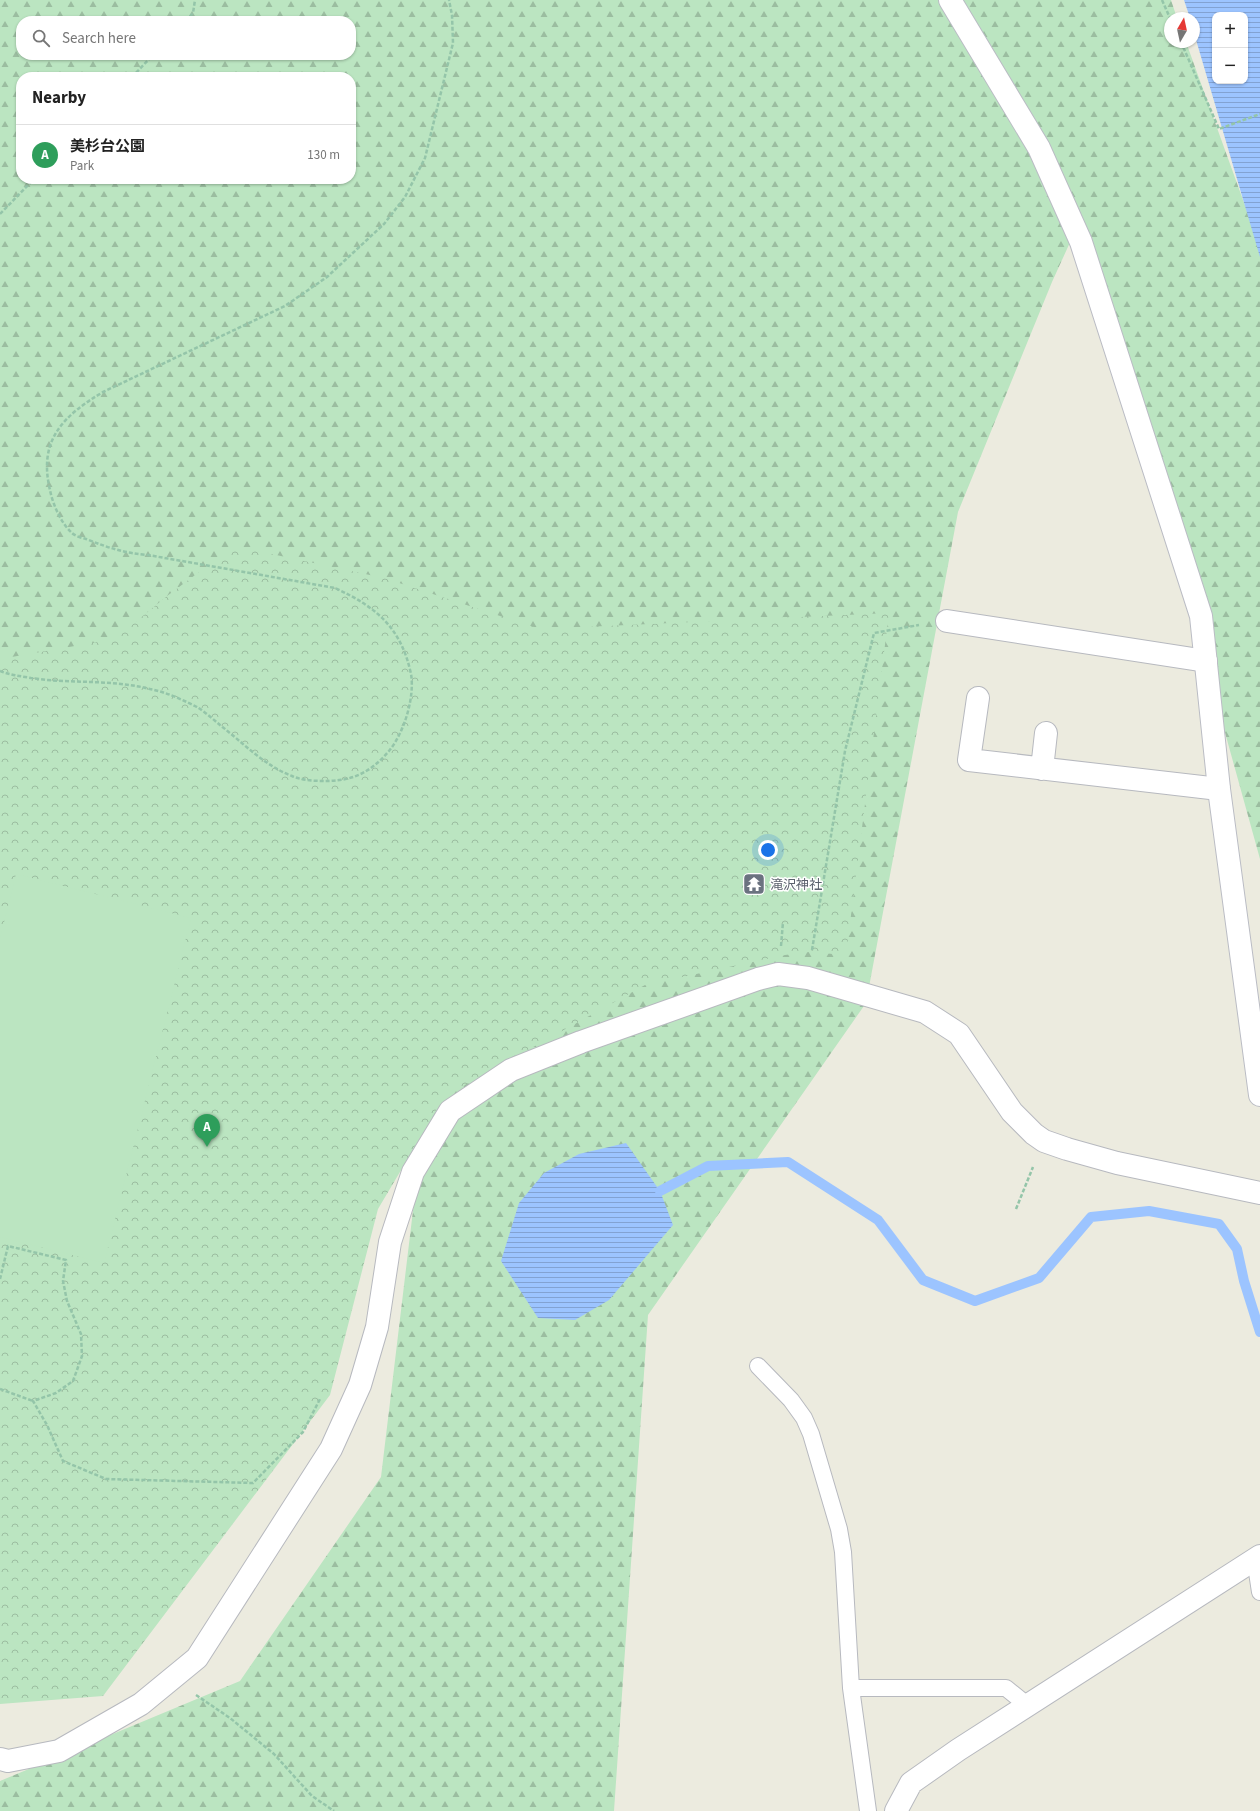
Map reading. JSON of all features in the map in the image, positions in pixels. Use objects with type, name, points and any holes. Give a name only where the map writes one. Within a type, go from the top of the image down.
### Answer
[{"type":"street","points":[[950,0],[1038,148],[1081,242],[1201,616],[1219,789],[1260,1095]]},
{"type":"street","points":[[947,621],[1206,661]]},
{"type":"street","points":[[978,698],[969,760],[1219,789]]},
{"type":"street","points":[[1042,769],[1046,734]]},
{"type":"street","points":[[0,1759],[8,1762],[59,1751],[141,1704],[197,1658],[331,1449],[360,1384],[377,1327],[390,1242],[413,1172],[450,1111],[511,1070],[581,1042],[758,979],[778,974],[808,978],[926,1012],[958,1034],[1012,1112],[1034,1134],[1044,1141],[1117,1163],[1260,1193]]},
{"type":"street","points":[[896,1811],[911,1784],[958,1750],[1258,1557]]},
{"type":"lane","points":[[758,1366],[791,1400],[804,1418],[811,1434],[839,1528],[843,1552],[851,1688],[868,1811]]},
{"type":"lane","points":[[1258,1557],[1260,1592]]},
{"type":"lane","points":[[851,1688],[1006,1688],[1027,1705]]},
{"type":"path","points":[[190,16],[193,13],[196,0]]},
{"type":"path","points":[[0,674],[50,681],[96,683],[151,689],[198,708],[276,767],[292,776],[316,781],[340,781],[362,774],[381,760],[395,744],[405,722],[412,680],[407,657],[401,644],[391,628],[377,613],[360,600],[335,588],[148,555],[127,553],[73,534],[52,502],[47,480],[47,452],[57,431],[79,407],[104,392],[285,306],[327,277],[384,224],[405,196],[425,158],[453,43],[452,16],[448,0]]},
{"type":"path","points":[[1162,0],[1167,12]]},
{"type":"path","points":[[1184,48],[1219,129],[1260,114]]},
{"type":"path","points":[[137,72],[148,60]]},
{"type":"path","points":[[0,214],[29,184]]},
{"type":"path","points":[[814,937],[845,751],[874,633],[947,621]]},
{"type":"path","points":[[0,671],[8,674]]},
{"type":"path","points":[[1016,1209],[1044,1141]]},
{"type":"path","points":[[0,1279],[8,1246],[66,1260],[63,1281],[67,1301],[81,1334],[82,1356],[73,1380],[56,1393],[32,1401]]},
{"type":"path","points":[[0,1389],[32,1401],[47,1425],[63,1461],[106,1479],[253,1483],[303,1432],[323,1394]]},
{"type":"path","points":[[210,1705],[230,1718],[274,1754],[312,1796],[334,1811]]},
{"type":"green space","points":[[0,0],[1171,0],[1175,12],[1164,12],[1164,48],[1188,48],[1260,247],[1260,859],[1082,216],[1052,282],[958,512],[866,1003],[648,1315],[614,1811],[0,1811],[0,1781],[240,1681],[381,1477],[439,994],[0,833]]},
{"type":"green space","points":[[234,546],[384,578],[540,629],[889,613],[846,955],[809,952],[785,955],[645,985],[445,1096],[378,1209],[330,1395],[103,1696],[0,1704],[0,659],[115,639],[167,596]]},
{"type":"green space","points":[[16,874],[191,918],[104,1263],[0,1237],[0,939]]},
{"type":"water","points":[[1184,0],[1260,0],[1260,257],[1198,48],[1200,48],[1200,12],[1188,12]]},
{"type":"water","points":[[626,1143],[660,1191],[673,1225],[609,1300],[575,1320],[538,1318],[501,1261],[519,1203],[544,1173],[579,1154]]},
{"type":"waterway","points":[[660,1191],[708,1166],[788,1162],[878,1220],[923,1280],[975,1301],[1039,1278],[1091,1217],[1149,1211],[1219,1224],[1237,1249],[1244,1281],[1260,1332]]},
{"type":"place","name":"滝沢神社","points":[[754,884]]},
{"type":"place","name":"美杉台公園","points":[[207,1147]]}]
